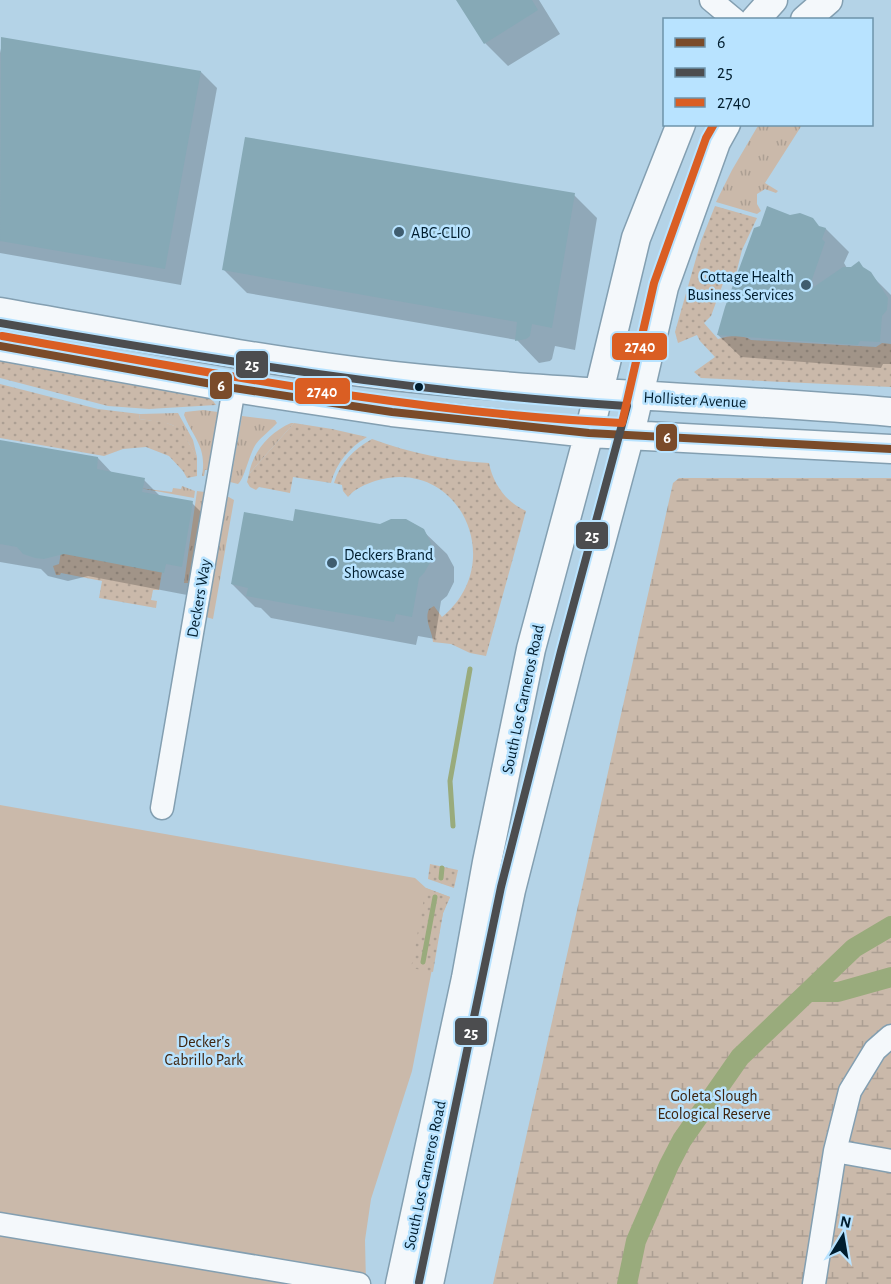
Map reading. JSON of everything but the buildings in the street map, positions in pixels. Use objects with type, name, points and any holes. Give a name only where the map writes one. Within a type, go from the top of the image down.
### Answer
[{"type":"main road","points":[[757,18],[773,0]]},
{"type":"main road","points":[[807,18],[828,0]]},
{"type":"main road","name":"South Los Carneros Road","points":[[400,1284],[466,978],[487,862],[531,649],[589,433],[636,238],[680,126]]},
{"type":"main road","name":"South Los Carneros Road","points":[[429,1284],[511,890],[640,396],[664,287],[716,142],[725,126]]},
{"type":"main road","name":"Hollister Avenue","points":[[0,312],[212,350],[393,376],[598,394],[710,399],[891,412]]},
{"type":"main road","points":[[0,346],[234,388],[392,412],[589,433],[891,449]]},
{"type":"street","points":[[711,0],[733,18]]},
{"type":"street","name":"Deckers Way","points":[[162,808],[234,388]]},
{"type":"street","points":[[814,1284],[835,1151],[850,1091],[875,1050],[891,1036]]},
{"type":"street","points":[[835,1151],[891,1161]]},
{"type":"street","points":[[0,1224],[359,1284]]},
{"type":"green space","points":[[758,126],[801,126],[765,183],[778,191],[776,193],[765,189],[757,194],[757,204],[761,211],[757,214],[716,202]]},
{"type":"green space","points":[[715,206],[757,218],[742,250],[735,278],[725,278],[711,316],[704,323],[718,339],[740,336],[751,340],[876,347],[882,343],[891,344],[891,387],[701,378],[694,372],[715,357],[697,335],[678,343],[675,332],[701,241]]},
{"type":"green space","points":[[0,358],[13,361],[13,364],[17,362],[211,398],[216,405],[149,409],[108,406],[0,378]]},
{"type":"green space","points":[[0,384],[98,409],[140,414],[139,419],[164,422],[180,428],[197,457],[197,476],[187,478],[169,456],[146,447],[123,449],[104,456],[0,438]]},
{"type":"green space","points":[[203,410],[218,412],[218,416],[208,470],[205,470],[202,476],[201,450],[184,415],[185,412]]},
{"type":"green space","points":[[178,413],[193,440],[197,457],[176,427],[162,422],[139,419],[140,414]]},
{"type":"green space","points":[[242,416],[275,420],[277,423],[256,444],[238,484],[230,482]]},
{"type":"green space","points":[[294,423],[249,474],[254,458],[264,443]]},
{"type":"green space","points":[[294,423],[367,437],[344,456],[331,483],[293,477],[290,493],[259,487],[256,490],[250,487],[247,482],[249,474]]},
{"type":"green space","points":[[372,439],[430,456],[489,463],[502,492],[512,503],[526,511],[486,656],[470,653],[451,644],[433,642],[428,622],[429,609],[434,606],[442,617],[462,595],[472,569],[472,543],[465,519],[451,498],[430,484],[405,477],[372,482],[357,489],[348,497],[342,485],[334,483],[348,457]]},
{"type":"green space","name":"Goleta Slough Ecological Reserve","points":[[679,478],[891,478],[891,1284],[493,1284],[673,483]]},
{"type":"green space","points":[[182,486],[195,491],[194,498],[139,488],[172,492],[173,488],[181,489]]},
{"type":"green space","points":[[197,491],[205,492],[189,583],[184,583]]},
{"type":"green space","points":[[227,496],[234,500],[213,619],[206,617]]},
{"type":"green space","points":[[61,552],[162,572],[159,590],[153,590],[151,600],[157,601],[156,608],[99,598],[102,581],[61,573],[56,575],[53,566],[59,564]]},
{"type":"green space","name":"Decker's Cabrillo Park","points":[[0,805],[415,878],[426,888],[450,897],[443,913],[412,1071],[371,1199],[365,1240],[366,1284],[0,1284]]},
{"type":"green space","points":[[430,864],[458,870],[454,888],[428,879]]},
{"type":"green space","points":[[426,888],[450,897],[443,913],[433,972],[411,968]]},
{"type":"waterway","points":[[453,826],[450,781],[470,669]]},
{"type":"waterway","points":[[441,878],[442,868]]},
{"type":"waterway","points":[[423,962],[435,897]]},
{"type":"waterway","points":[[627,1284],[636,1241],[669,1165],[682,1140],[740,1057],[854,948],[891,926]]},
{"type":"waterway","points":[[808,992],[838,992],[891,977]]},
{"type":"transit line","name":"2740","points":[[2,336],[233,377],[388,401],[544,418],[622,423],[654,283],[706,138],[713,126]]},
{"type":"transit line","name":"25","points":[[0,323],[234,362],[391,384],[627,406],[501,887],[419,1282]]},
{"type":"transit line","name":"6","points":[[0,346],[234,388],[392,412],[589,433],[891,449]]},
{"type":"place","name":"ABC-CLIO","points":[[399,232]]},
{"type":"place","name":"Cottage Health Business Services","points":[[806,285]]},
{"type":"place","name":"Deckers Brand Showcase","points":[[332,563]]}]
